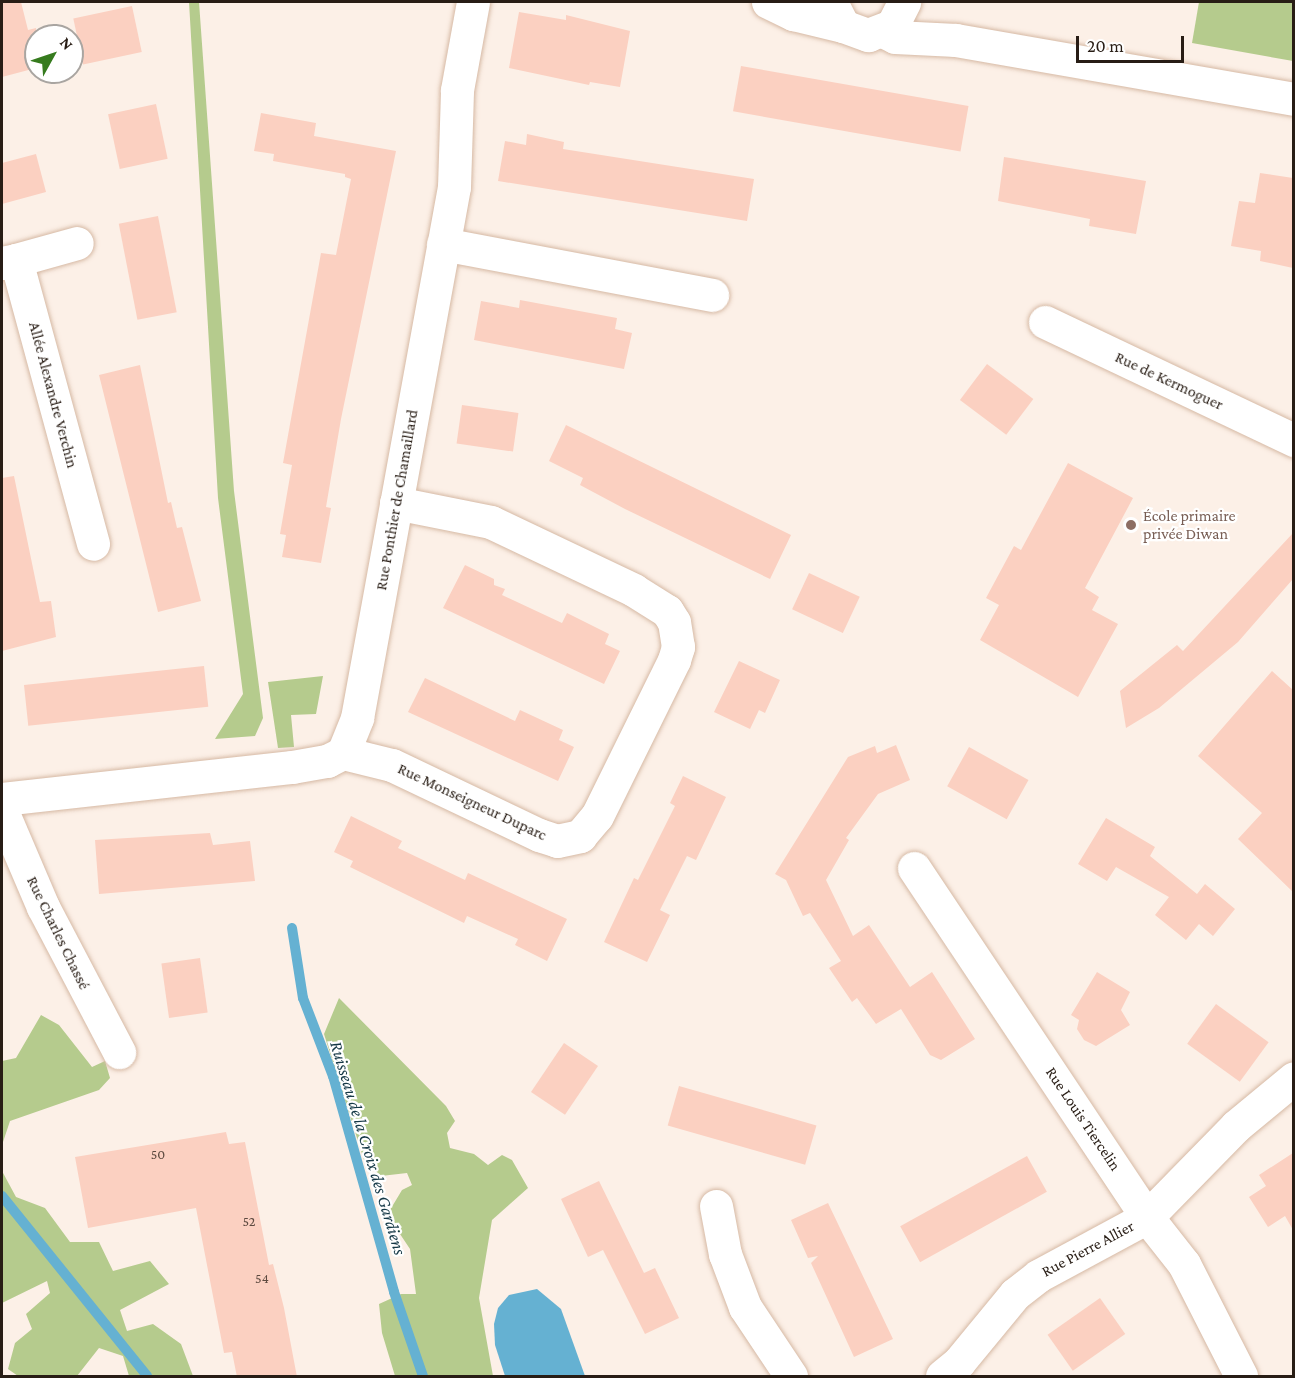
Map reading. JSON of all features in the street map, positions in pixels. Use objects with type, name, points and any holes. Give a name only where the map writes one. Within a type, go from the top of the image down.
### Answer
[{"type":"street","name":"Rue Ponthier de Chamaillard","points":[[343,753],[357,718],[456,173],[457,90],[473,2]]},
{"type":"street","points":[[768,2],[793,14],[837,14],[862,35],[884,31],[916,40],[956,40],[1293,99]]},
{"type":"street","points":[[884,31],[898,19],[904,2],[921,18],[956,40]]},
{"type":"street","points":[[9,261],[77,243]]},
{"type":"street","points":[[443,244],[712,295]]},
{"type":"street","name":"Allée Alexandre Verchin","points":[[9,261],[93,544]]},
{"type":"street","name":"Rue de Kermoguer","points":[[1045,322],[1293,440]]},
{"type":"street","name":"Rue Monseigneur Duparc","points":[[343,753],[392,765],[539,835],[569,841],[580,836],[597,816],[678,647],[674,622],[667,611],[634,590],[491,522],[396,503]]},
{"type":"street","points":[[2,799],[292,767],[327,761],[343,753]]},
{"type":"street","name":"Rue Charles Chassé","points":[[2,811],[43,908],[119,1052]]},
{"type":"street","name":"Rue Louis Tiercelin","points":[[914,868],[1147,1217],[1184,1264],[1241,1377]]},
{"type":"street","name":"Rue Pierre Allier","points":[[942,1377],[959,1362],[998,1311],[1026,1284],[1147,1217],[1236,1126],[1293,1078]]},
{"type":"street","points":[[716,1206],[725,1254],[745,1307],[791,1377]]},
{"type":"green space","points":[[189,2],[199,2],[234,491],[263,718],[255,736],[215,739],[243,694],[218,498]]},
{"type":"green space","points":[[1199,2],[1293,2],[1293,61],[1192,43]]},
{"type":"green space","points":[[323,676],[316,714],[291,715],[294,747],[278,748],[268,682]]},
{"type":"green space","points":[[339,998],[446,1106],[455,1121],[447,1133],[450,1148],[474,1154],[488,1165],[502,1155],[512,1160],[528,1188],[492,1220],[479,1298],[493,1376],[395,1376],[382,1333],[379,1304],[401,1294],[416,1294],[410,1249],[392,1222],[390,1210],[402,1190],[412,1185],[407,1173],[381,1176],[364,1160],[324,1034]]},
{"type":"green space","points":[[41,1015],[59,1025],[92,1067],[105,1061],[110,1078],[99,1090],[10,1121],[2,1145],[2,1061],[16,1058]]},
{"type":"green space","points":[[2,1171],[16,1197],[45,1208],[70,1242],[99,1242],[113,1271],[150,1261],[169,1284],[120,1310],[127,1331],[153,1324],[181,1344],[193,1376],[129,1376],[123,1356],[99,1348],[77,1376],[18,1376],[8,1369],[15,1343],[32,1329],[26,1314],[50,1293],[47,1281],[2,1303]]},
{"type":"water","points":[[537,1289],[561,1309],[585,1376],[505,1376],[495,1345],[494,1324],[498,1308],[509,1295]]},
{"type":"building","points":[[2,2],[21,2],[26,24],[24,24],[24,71],[2,77]]},
{"type":"building","points":[[132,6],[142,52],[84,64],[84,24],[74,24],[73,18]]},
{"type":"building","points":[[519,12],[566,20],[566,15],[630,31],[620,87],[590,82],[589,85],[509,68]]},
{"type":"building","points":[[741,66],[968,106],[961,151],[733,111]]},
{"type":"building","points":[[156,104],[168,159],[120,169],[108,114]]},
{"type":"building","points":[[261,113],[316,123],[314,136],[396,151],[341,419],[326,507],[331,508],[321,563],[282,557],[286,535],[280,534],[292,465],[283,463],[321,253],[336,255],[351,179],[345,177],[345,174],[273,161],[274,154],[254,151]]},
{"type":"building","points":[[527,134],[564,142],[563,149],[754,179],[747,221],[498,181],[505,141],[526,145]]},
{"type":"building","points":[[36,154],[46,192],[2,204],[2,163]]},
{"type":"building","points":[[1004,157],[1146,181],[1136,234],[1089,226],[1090,219],[998,201]]},
{"type":"building","points":[[1260,173],[1293,178],[1293,268],[1260,261],[1261,251],[1231,246],[1239,201],[1255,203]]},
{"type":"building","points":[[158,216],[177,312],[137,320],[119,224]]},
{"type":"building","points":[[520,300],[617,318],[615,329],[632,333],[624,369],[474,340],[481,301],[519,308]]},
{"type":"building","points":[[987,364],[1033,399],[1006,435],[960,400]]},
{"type":"building","points":[[140,365],[168,503],[171,502],[177,528],[182,527],[201,601],[158,612],[99,375]]},
{"type":"building","points":[[462,405],[518,413],[513,452],[457,444]]},
{"type":"building","points":[[566,425],[791,535],[770,579],[580,485],[583,478],[549,461]]},
{"type":"building","points":[[1068,463],[1133,498],[1085,588],[1099,597],[1092,610],[1118,624],[1078,697],[980,640],[999,605],[986,598],[1014,546],[1021,550]]},
{"type":"building","points":[[14,476],[40,602],[51,601],[56,637],[2,651],[2,478]]},
{"type":"building","points":[[1293,533],[1293,579],[1238,642],[1159,708],[1126,728],[1120,691],[1177,645],[1183,651]]},
{"type":"building","points":[[465,565],[494,579],[494,585],[505,589],[502,595],[562,623],[567,613],[609,634],[605,644],[620,651],[604,684],[443,608]]},
{"type":"building","points":[[809,573],[860,597],[843,633],[792,609]]},
{"type":"building","points":[[739,661],[780,680],[765,713],[759,710],[750,729],[714,712]]},
{"type":"building","points":[[204,666],[208,707],[28,726],[24,685]]},
{"type":"building","points":[[1272,671],[1293,690],[1293,892],[1238,839],[1262,813],[1198,756]]},
{"type":"building","points":[[425,678],[515,721],[520,710],[563,730],[559,740],[574,747],[558,781],[408,712]]},
{"type":"building","points":[[896,745],[910,780],[878,794],[846,838],[849,840],[826,880],[853,936],[869,925],[910,987],[932,972],[975,1039],[941,1060],[930,1055],[901,1009],[876,1024],[857,998],[852,1002],[829,968],[841,961],[810,913],[803,916],[786,880],[775,874],[848,757],[875,746],[877,753]]},
{"type":"building","points":[[969,747],[1028,780],[1007,819],[947,786]]},
{"type":"building","points":[[683,776],[726,797],[696,860],[687,856],[660,910],[670,915],[647,962],[604,942],[634,878],[638,880],[675,806],[670,803]]},
{"type":"building","points":[[351,816],[402,841],[398,848],[465,880],[468,873],[567,919],[547,961],[515,945],[518,939],[467,916],[464,923],[350,867],[353,861],[334,852]]},
{"type":"building","points":[[1106,818],[1155,847],[1150,856],[1197,894],[1205,884],[1235,909],[1213,936],[1199,924],[1186,940],[1155,915],[1169,897],[1116,867],[1107,881],[1078,864]]},
{"type":"building","points":[[210,833],[213,845],[250,841],[255,881],[99,894],[95,840]]},
{"type":"building","points":[[200,958],[208,1012],[169,1018],[161,963]]},
{"type":"building","points":[[1097,972],[1130,992],[1121,1010],[1130,1025],[1096,1046],[1084,1040],[1077,1029],[1079,1020],[1071,1015]]},
{"type":"building","points":[[1216,1004],[1269,1042],[1240,1082],[1187,1044]]},
{"type":"building","points":[[564,1043],[598,1066],[565,1115],[531,1092]]},
{"type":"building","points":[[679,1086],[816,1125],[805,1165],[668,1125]]},
{"type":"building","points":[[226,1132],[229,1144],[245,1142],[269,1265],[273,1264],[284,1308],[297,1377],[237,1377],[232,1352],[224,1353],[196,1208],[88,1228],[75,1157]]},
{"type":"building","points":[[1293,1153],[1293,1230],[1285,1216],[1268,1227],[1249,1197],[1266,1186],[1259,1175]]},
{"type":"building","points":[[1027,1156],[1047,1192],[920,1262],[900,1226]]},
{"type":"building","points":[[599,1181],[644,1273],[655,1268],[679,1318],[645,1334],[603,1250],[588,1257],[561,1199]]},
{"type":"building","points":[[828,1203],[893,1339],[854,1357],[811,1263],[818,1256],[808,1258],[791,1220]]},
{"type":"building","points":[[1100,1298],[1125,1334],[1073,1371],[1048,1335]]},
{"type":"waterway","name":"Ruisseau de la Croix des Gardiens","points":[[292,928],[303,998],[333,1076],[394,1292],[423,1376]]},
{"type":"waterway","points":[[2,1196],[147,1376]]},
{"type":"place","name":"École primaire privée Diwan","points":[[1131,525]]}]
